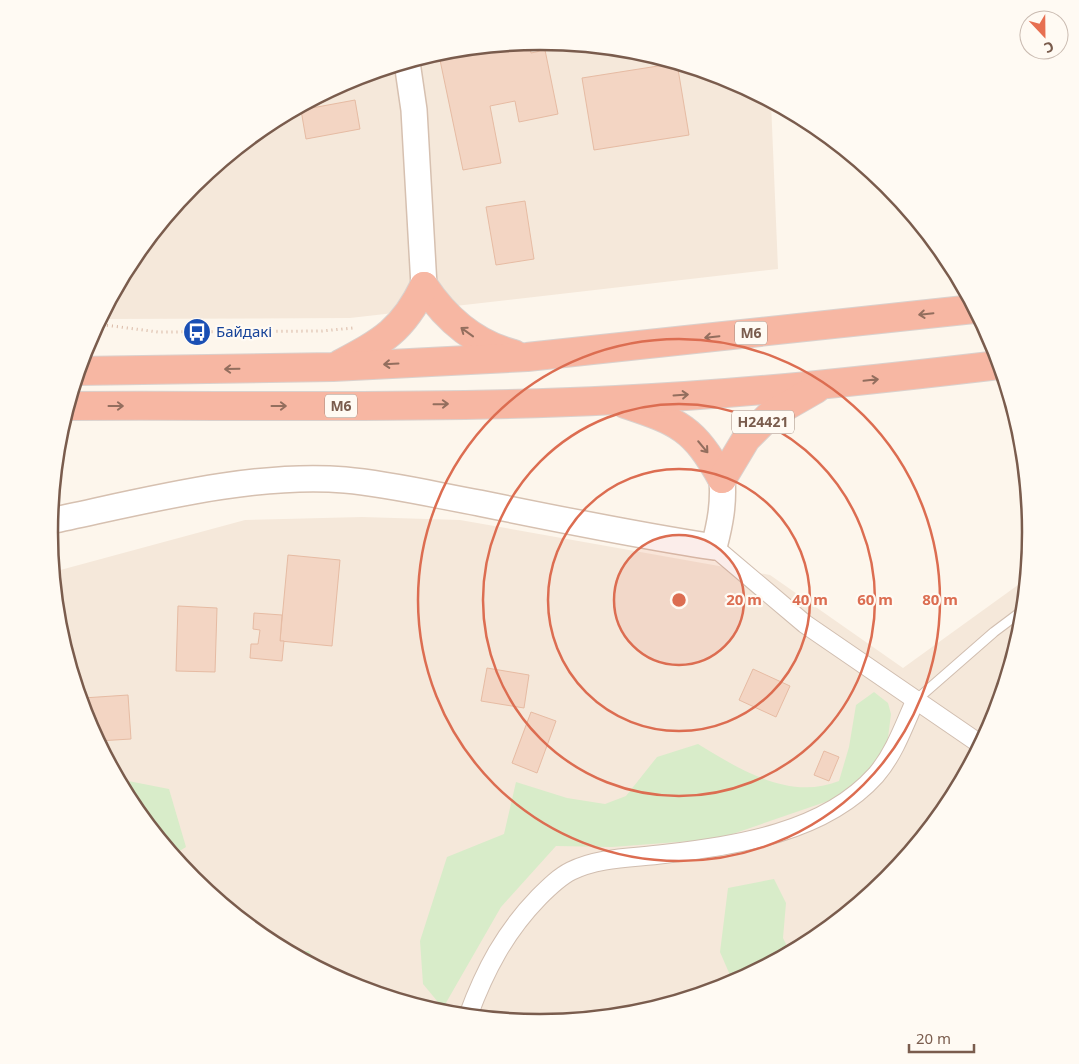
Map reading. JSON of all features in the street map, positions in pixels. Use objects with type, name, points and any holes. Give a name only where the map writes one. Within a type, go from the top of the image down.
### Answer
[{"type":"highway","points":[[424,286],[437,305],[468,334],[499,350],[527,357]]},
{"type":"highway","points":[[333,367],[381,342],[413,309],[424,286]]},
{"type":"highway","name":"М6","points":[[85,371],[333,367],[527,357],[967,310]]},
{"type":"highway","name":"М6","points":[[74,406],[365,406],[615,400],[823,385],[992,366]]},
{"type":"highway","name":"Н24421","points":[[722,479],[746,439],[769,416],[823,385]]},
{"type":"highway","points":[[615,400],[659,415],[686,430],[706,451],[722,479]]},
{"type":"street","points":[[407,69],[414,110],[424,286]]},
{"type":"street","points":[[714,548],[724,500],[722,479]]},
{"type":"street","points":[[58,519],[218,488],[281,481],[344,480],[422,492],[664,540],[714,548],[805,624],[915,702],[974,740]]},
{"type":"street","points":[[471,1009],[487,968],[505,937],[522,915],[555,882],[570,871],[590,864],[710,848],[749,840],[795,826],[829,811],[857,793],[877,774],[892,751],[915,702]]},
{"type":"lane","points":[[915,702],[994,632],[1013,617]]},
{"type":"path","points":[[104,325],[158,332],[322,331],[361,328]]},
{"type":"shaded area","points":[[540,50],[602,54],[664,66],[724,87],[771,110],[778,269],[350,318],[107,319],[139,264],[177,214],[199,191],[246,150],[272,131],[326,100],[355,87],[415,66],[445,59],[508,51]]},
{"type":"shaded area","points":[[362,517],[460,520],[770,575],[903,668],[1018,585],[1005,657],[996,687],[972,745],[957,773],[922,825],[902,850],[857,894],[807,933],[780,949],[753,964],[694,988],[664,998],[602,1010],[540,1014],[508,1013],[445,1005],[385,988],[326,964],[272,933],[222,894],[177,850],[139,800],[107,745],[83,687],[74,657],[67,626],[60,570],[245,520]]},
{"type":"green space","points":[[874,692],[888,703],[891,714],[888,738],[877,761],[866,776],[834,799],[718,839],[612,847],[556,846],[501,907],[445,1005],[439,1004],[423,984],[420,941],[447,857],[504,834],[516,782],[567,798],[605,804],[626,796],[657,757],[698,744],[747,772],[765,779],[783,785],[820,786],[839,781],[849,747],[856,705]]},
{"type":"green space","points":[[127,781],[169,789],[186,847],[179,852],[177,850],[157,825]]},
{"type":"green space","points":[[774,879],[786,903],[783,938],[787,945],[730,974],[720,952],[728,888]]},
{"type":"green space","points":[[302,951],[309,951],[312,957]]},
{"type":"building","points":[[531,50],[531,53],[545,50],[558,114],[519,122],[515,101],[490,106],[501,163],[463,170],[440,60],[508,51]]},
{"type":"building","points":[[662,65],[678,71],[689,135],[594,150],[582,78]]},
{"type":"building","points":[[355,100],[360,129],[306,139],[302,114],[312,108]]},
{"type":"building","points":[[525,201],[534,259],[496,265],[486,207]]},
{"type":"building","points":[[288,555],[340,560],[332,646],[280,641]]},
{"type":"building","points":[[178,606],[217,608],[215,672],[176,671]]},
{"type":"building","points":[[254,613],[282,615],[280,641],[284,641],[282,661],[250,658],[251,644],[258,644],[260,630],[253,629]]},
{"type":"building","points":[[487,668],[529,675],[524,708],[481,701]]},
{"type":"building","points":[[753,669],[790,686],[776,717],[739,700]]},
{"type":"building","points":[[128,695],[131,739],[105,741],[87,698]]},
{"type":"building","points":[[531,712],[556,721],[537,773],[512,763]]},
{"type":"building","points":[[824,751],[839,757],[829,781],[814,775]]},
{"type":"place","name":"Байдакі","points":[[197,332]]}]
